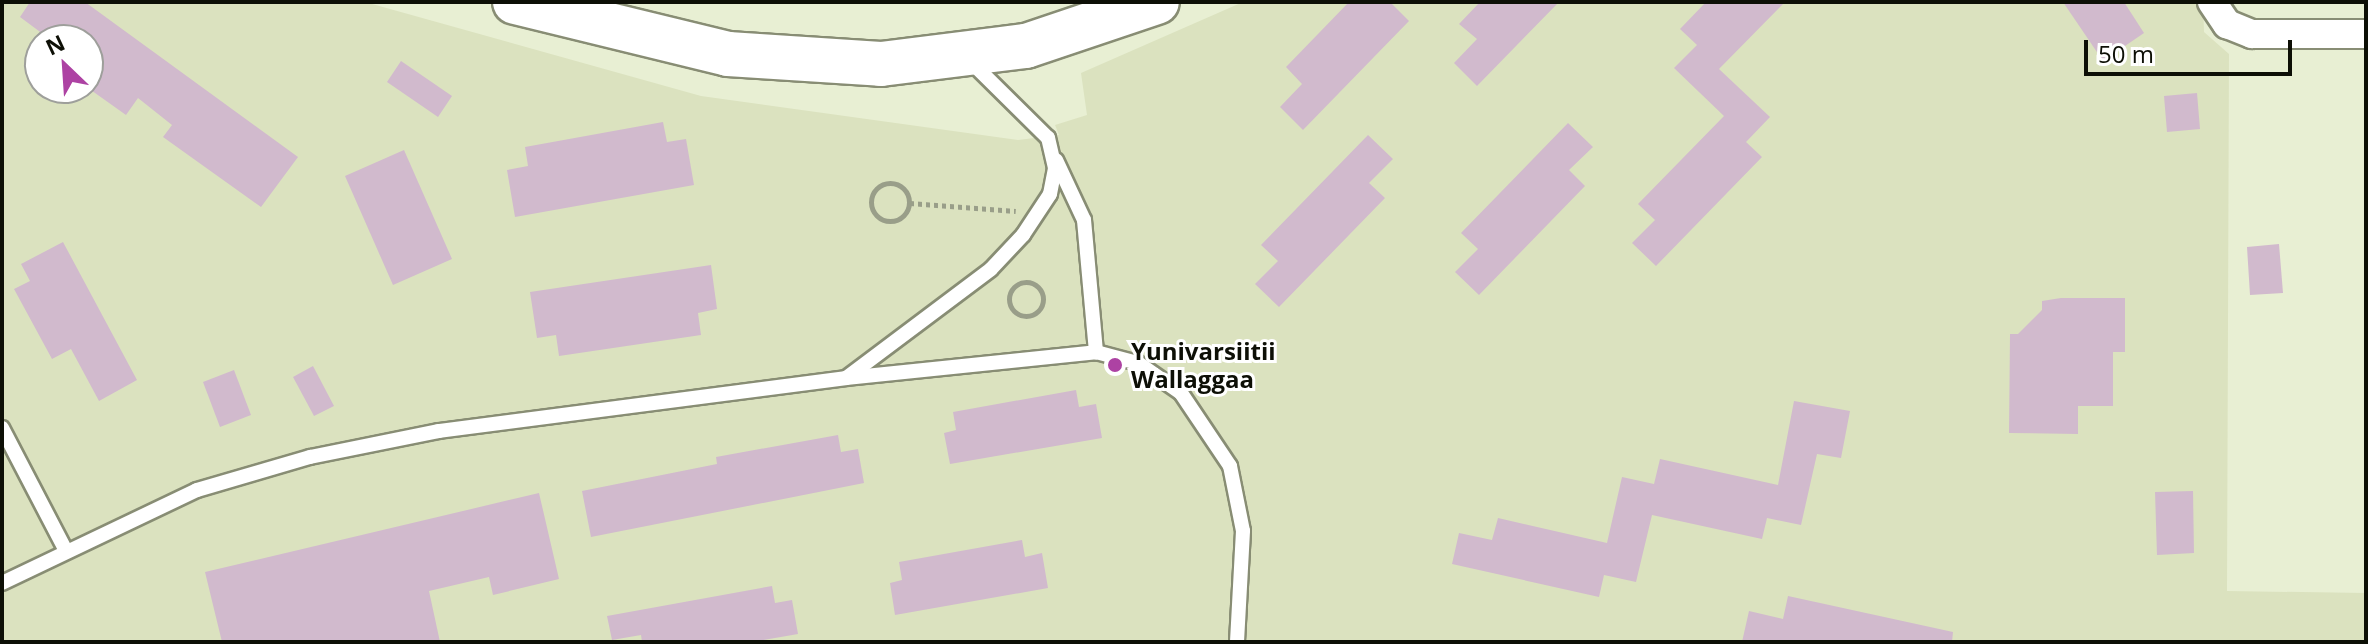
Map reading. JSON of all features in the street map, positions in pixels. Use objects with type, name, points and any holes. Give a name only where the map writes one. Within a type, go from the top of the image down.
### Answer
[{"type":"highway","points":[[515,2],[728,54],[881,64],[965,56],[1068,34],[1157,2]]},
{"type":"street","points":[[2212,2],[2227,24],[2252,34],[2366,34]]},
{"type":"lane","points":[[965,56],[1048,138],[1084,220],[1096,352]]},
{"type":"lane","points":[[846,378],[991,269],[1039,213],[1053,187],[1054,156]]},
{"type":"lane","points":[[2,583],[197,490],[310,457],[439,431],[846,378],[1096,352],[1138,363],[1181,393],[1230,466],[1243,531],[1237,642]]},
{"type":"lane","points":[[2,428],[66,551]]},
{"type":"path","points":[[893,183],[907,193],[910,203],[903,216],[887,221],[871,203],[877,188],[893,183]]},
{"type":"path","points":[[910,203],[1039,213]]},
{"type":"path","points":[[1029,282],[1042,291],[1042,306],[1023,316],[1011,307],[1010,292],[1029,282]]},
{"type":"shaded area","name":"Yunivarsiitii Wallaggaa","points":[[2,2],[365,2],[701,96],[1018,140],[1059,135],[1055,125],[1087,115],[1081,73],[1243,2],[2203,2],[2204,32],[2229,54],[2227,591],[2366,593],[2366,642],[2,642]]},
{"type":"building","points":[[30,2],[85,2],[298,157],[261,207],[163,137],[172,125],[138,98],[126,115],[104,99],[104,24],[29,24],[20,17]]},
{"type":"building","points":[[1349,2],[1390,2],[1409,21],[1303,130],[1280,107],[1302,84],[1286,67]]},
{"type":"building","points":[[1480,2],[1559,2],[1477,86],[1454,63],[1477,39],[1459,24]]},
{"type":"building","points":[[1706,2],[1785,2],[1719,69],[1770,117],[1746,142],[1762,157],[1656,266],[1632,243],[1655,220],[1638,204],[1724,116],[1674,68],[1697,45],[1680,29]]},
{"type":"building","points":[[2063,2],[2124,2],[2144,33],[2103,61]]},
{"type":"building","points":[[401,61],[452,96],[438,117],[387,82]]},
{"type":"building","points":[[2197,93],[2200,129],[2167,132],[2164,96]]},
{"type":"building","points":[[663,122],[667,142],[686,139],[694,185],[515,217],[507,170],[528,166],[525,147]]},
{"type":"building","points":[[1568,123],[1593,147],[1569,170],[1585,186],[1479,295],[1455,272],[1478,249],[1461,233]]},
{"type":"building","points":[[1368,135],[1393,159],[1369,183],[1385,198],[1279,307],[1255,284],[1278,261],[1261,245]]},
{"type":"building","points":[[404,150],[452,259],[393,285],[345,176]]},
{"type":"building","points":[[63,242],[137,380],[99,401],[71,349],[52,359],[14,289],[30,281],[21,264]]},
{"type":"building","points":[[2279,244],[2283,293],[2250,295],[2247,247]]},
{"type":"building","points":[[711,265],[717,309],[698,313],[701,335],[559,356],[556,335],[537,338],[530,292]]},
{"type":"building","points":[[2125,298],[2125,352],[2113,352],[2113,406],[2078,406],[2078,434],[2009,433],[2010,334],[2018,334],[2042,310],[2042,301]]},
{"type":"building","points":[[313,366],[334,406],[314,416],[293,377]]},
{"type":"building","points":[[234,370],[251,415],[220,427],[203,382]]},
{"type":"building","points":[[1076,390],[1079,407],[1096,404],[1102,438],[950,464],[944,433],[956,430],[953,412]]},
{"type":"building","points":[[1794,401],[1850,411],[1841,458],[1817,454],[1801,525],[1767,518],[1762,539],[1652,515],[1636,582],[1604,575],[1599,597],[1452,564],[1459,533],[1492,540],[1498,518],[1607,543],[1622,477],[1654,484],[1660,459],[1778,485]]},
{"type":"building","points":[[838,435],[841,452],[858,449],[864,483],[591,537],[582,491],[717,464],[716,457]]},
{"type":"building","points":[[2193,491],[2194,553],[2157,555],[2155,492]]},
{"type":"building","points":[[539,493],[559,579],[493,595],[489,577],[429,591],[440,642],[222,642],[205,572]]},
{"type":"building","points":[[1022,540],[1025,557],[1042,553],[1048,588],[895,615],[890,583],[902,580],[899,562]]},
{"type":"building","points":[[772,586],[775,603],[792,600],[798,634],[751,642],[642,642],[641,635],[612,640],[607,616]]},
{"type":"building","points":[[1788,596],[1953,632],[1952,642],[1742,642],[1749,611],[1783,619]]},
{"type":"place","name":"Yunivarsiitii Wallaggaa","points":[[1115,365]]}]
